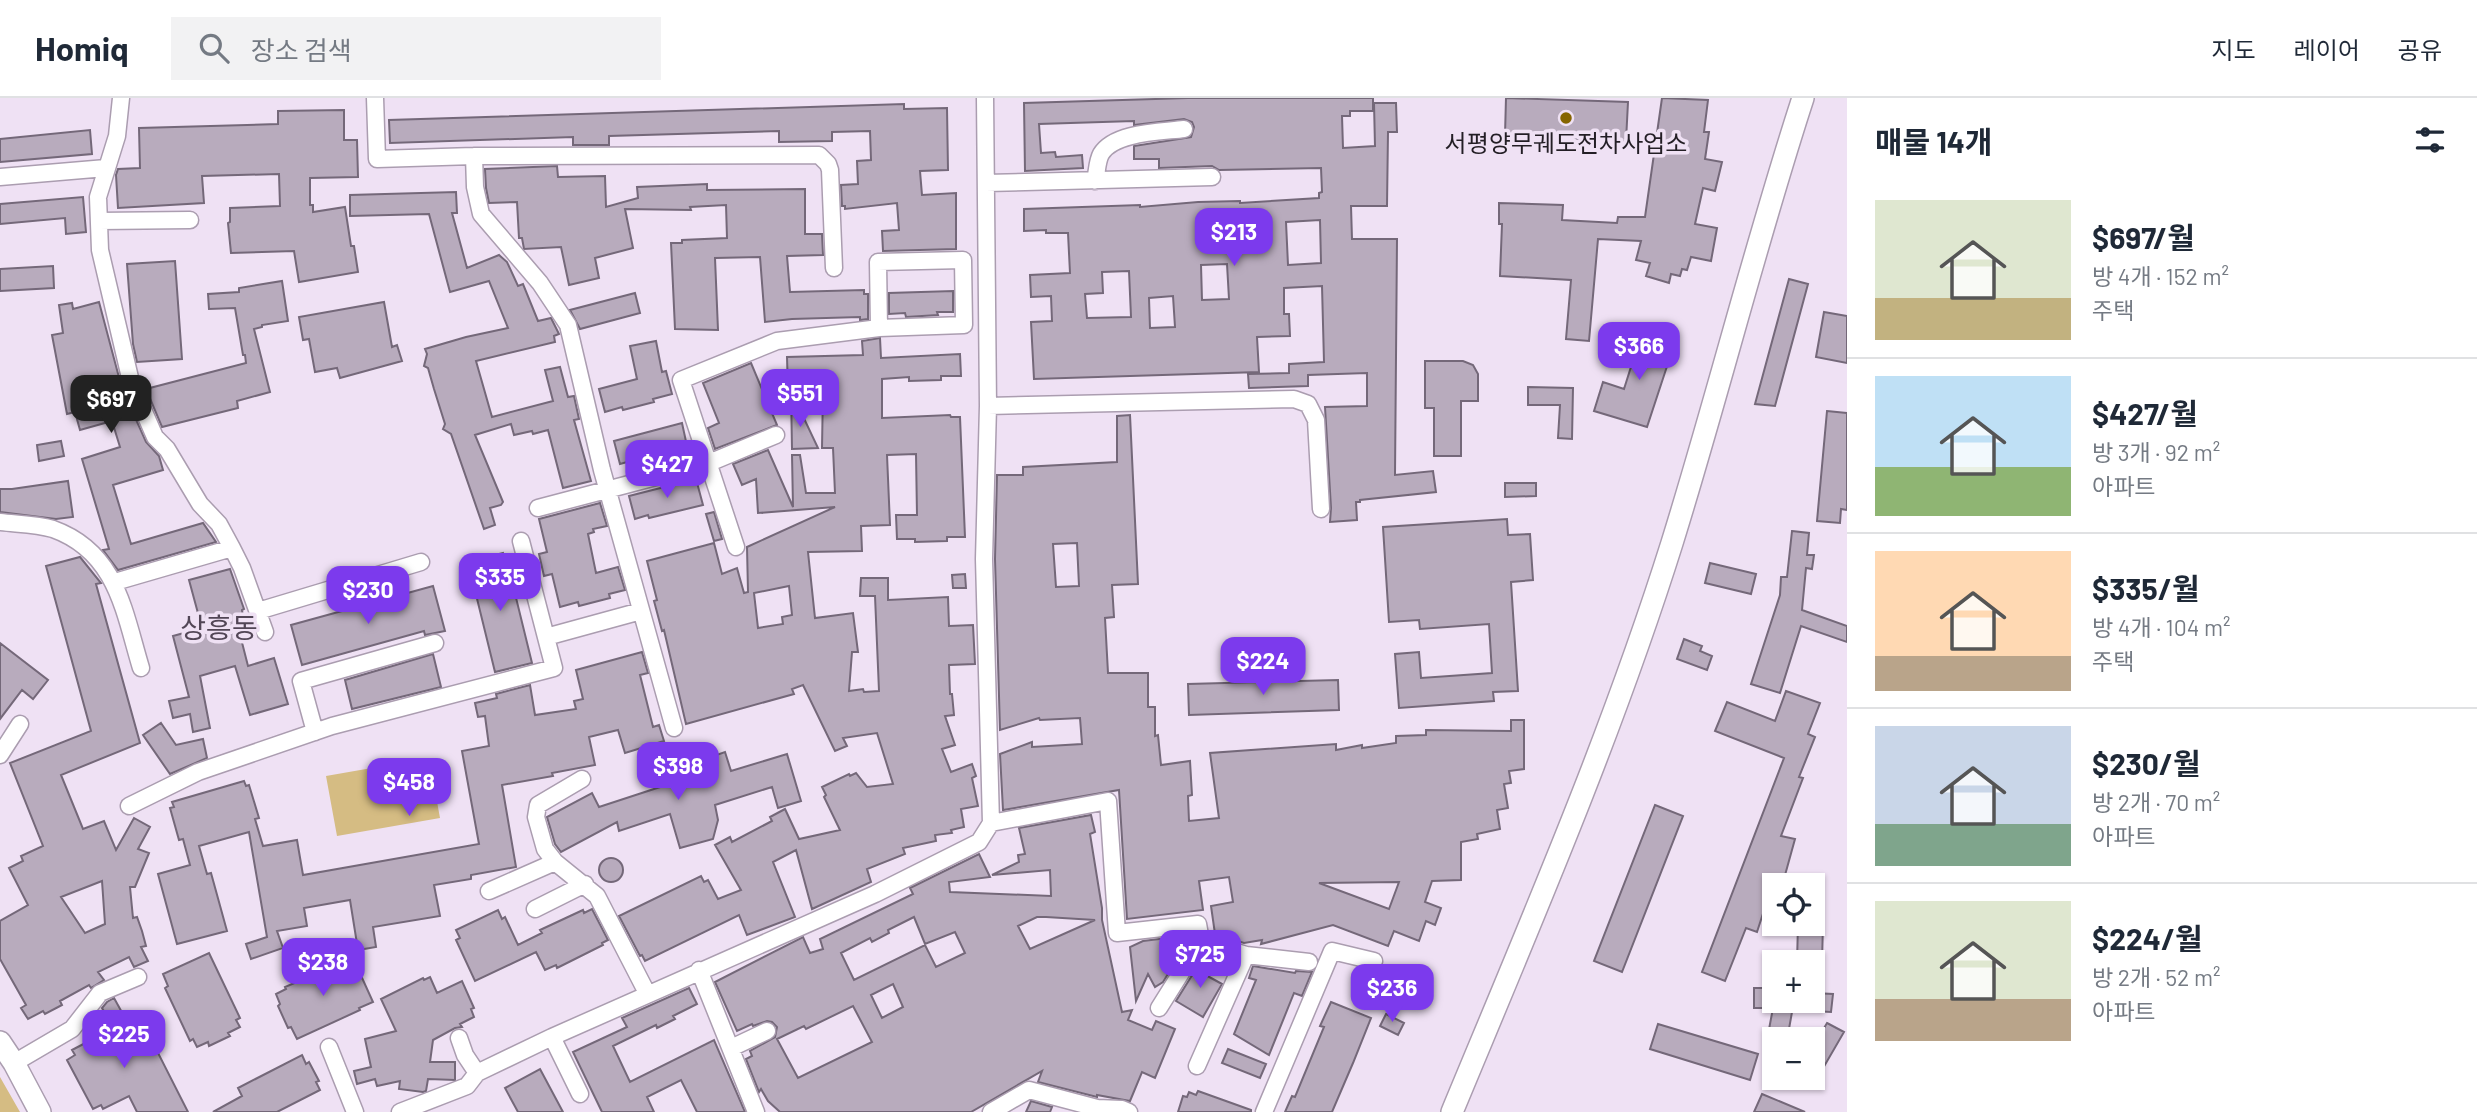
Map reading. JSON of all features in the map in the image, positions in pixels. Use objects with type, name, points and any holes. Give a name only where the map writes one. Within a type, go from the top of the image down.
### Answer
[{"type":"main road","points":[[1452,1112],[1561,849],[1636,650],[1671,544],[1803,98]]},
{"type":"main road","points":[[0,1042],[40,1112]]},
{"type":"street","points":[[121,98],[117,136],[98,197],[100,250],[131,382],[155,437],[167,449],[200,504],[219,524],[232,548],[265,632]]},
{"type":"street","points":[[375,98],[377,159],[474,156],[819,155],[830,170],[834,268]]},
{"type":"street","points":[[400,1112],[467,1086],[477,1073],[647,993],[875,894],[979,842],[991,823],[984,559],[988,406],[985,98]]},
{"type":"street","points":[[1095,181],[1101,154],[1113,142],[1141,134],[1184,129]]},
{"type":"street","points":[[474,156],[475,187],[481,214],[540,283],[568,325],[607,490],[674,728]]},
{"type":"street","points":[[0,177],[106,168]]},
{"type":"street","points":[[986,183],[1212,177]]},
{"type":"street","points":[[99,221],[190,220]]},
{"type":"street","points":[[736,547],[681,380],[777,341],[879,328],[964,326],[963,260],[878,262],[879,328]]},
{"type":"street","points":[[988,406],[1294,400],[1308,404],[1316,420],[1321,509]]},
{"type":"street","points":[[538,508],[709,463],[776,435]]},
{"type":"street","points":[[0,522],[53,529],[91,550],[115,582],[141,668]]},
{"type":"street","points":[[130,806],[198,772],[315,732],[554,668],[521,541]]},
{"type":"street","points":[[115,582],[232,548]]},
{"type":"street","points":[[258,611],[421,562]]},
{"type":"street","points":[[546,637],[641,611]]},
{"type":"street","points":[[315,732],[301,681],[435,643]]},
{"type":"street","points":[[0,755],[20,724]]},
{"type":"street","points":[[582,779],[538,805],[536,817],[545,849],[555,862],[597,896],[647,993]]},
{"type":"street","points":[[991,823],[1108,801],[1117,933],[1198,924],[1201,941],[1159,1008]]},
{"type":"street","points":[[488,891],[555,862]]},
{"type":"street","points":[[535,909],[585,884]]},
{"type":"street","points":[[1201,941],[1247,956],[1309,962]]},
{"type":"street","points":[[1264,1112],[1332,951],[1374,961]]},
{"type":"street","points":[[1197,1066],[1247,956]]},
{"type":"street","points":[[699,970],[756,1112]]},
{"type":"street","points":[[14,1063],[72,1029],[100,993],[138,977]]},
{"type":"street","points":[[731,1048],[767,1031]]},
{"type":"street","points":[[552,1037],[580,1094]]},
{"type":"street","points":[[459,1038],[465,1055],[477,1073]]},
{"type":"street","points":[[329,1048],[355,1112]]},
{"type":"street","points":[[990,1112],[1029,1090],[1097,1108],[1122,1109],[1129,1112]]},
{"type":"shaded area","points":[[429,758],[440,818],[337,836],[326,776]]},
{"type":"shaded area","points":[[0,1077],[20,1112],[0,1112]]},
{"type":"building","points":[[1188,98],[1373,98],[1373,111],[1350,111],[1350,116],[1342,116],[1343,148],[1375,146],[1374,103],[1396,103],[1397,132],[1388,132],[1387,206],[1351,206],[1352,239],[1397,239],[1395,475],[1433,471],[1436,492],[1360,500],[1356,502],[1357,520],[1330,522],[1325,407],[1367,406],[1367,373],[1308,375],[1308,386],[1249,388],[1248,374],[1289,373],[1289,364],[1324,362],[1322,286],[1284,288],[1284,314],[1289,314],[1290,336],[1257,337],[1259,372],[1034,379],[1031,322],[1052,321],[1051,296],[1031,297],[1030,275],[1070,273],[1068,233],[1024,231],[1024,209],[1140,207],[1198,202],[1240,203],[1319,198],[1319,193],[1322,192],[1321,168],[1159,168],[1159,159],[1134,159],[1134,146],[1191,137],[1194,127],[1192,122],[1184,119],[1134,125],[1134,121],[1039,124],[1041,153],[1055,152],[1056,157],[1082,155],[1083,168],[1025,171],[1024,103]],"holes":[[[1320,220],[1321,263],[1288,265],[1286,222]],[[1227,264],[1229,299],[1202,300],[1201,265]],[[1129,271],[1131,317],[1087,318],[1085,294],[1103,293],[1102,272]],[[1173,296],[1175,327],[1150,328],[1149,298]]]},
{"type":"building","name":"서평양무궤도전차사업소","points":[[1506,98],[1628,102],[1626,141],[1505,135]]},
{"type":"building","points":[[1662,98],[1708,100],[1704,132],[1709,132],[1705,159],[1722,162],[1715,191],[1703,188],[1695,224],[1717,228],[1711,261],[1691,257],[1687,270],[1682,269],[1680,276],[1671,274],[1669,283],[1646,276],[1650,263],[1636,260],[1641,241],[1598,239],[1589,341],[1566,339],[1571,280],[1500,276],[1502,224],[1499,224],[1499,203],[1563,205],[1562,220],[1617,223],[1618,217],[1645,217]]},
{"type":"building","points":[[904,104],[904,109],[947,108],[948,170],[920,171],[922,195],[956,193],[956,249],[883,251],[882,231],[899,230],[897,203],[845,209],[845,206],[842,206],[841,185],[858,184],[857,161],[871,160],[870,131],[832,132],[832,141],[779,142],[779,131],[609,136],[609,145],[573,145],[573,137],[390,143],[389,120]]},
{"type":"building","points":[[344,110],[344,140],[357,140],[358,177],[310,178],[310,205],[313,205],[313,212],[345,207],[358,272],[299,282],[294,251],[231,253],[228,223],[230,208],[280,206],[279,174],[202,176],[204,203],[118,208],[118,169],[140,168],[139,128],[278,124],[278,111]]},
{"type":"building","points":[[90,130],[92,154],[0,162],[0,139]]},
{"type":"building","points":[[557,166],[558,177],[605,176],[606,207],[638,198],[637,187],[707,184],[707,190],[805,189],[805,234],[822,234],[823,255],[787,256],[790,292],[864,290],[864,294],[868,294],[868,319],[860,320],[860,317],[765,322],[760,257],[715,258],[718,330],[675,329],[671,243],[727,238],[726,205],[690,207],[691,210],[625,209],[633,248],[595,258],[599,278],[569,285],[561,247],[524,249],[522,238],[519,238],[517,202],[489,203],[486,188],[485,169]]},
{"type":"building","points":[[456,192],[457,213],[452,213],[467,268],[499,255],[507,262],[518,286],[523,284],[538,321],[551,318],[559,334],[554,336],[555,342],[476,361],[492,417],[553,401],[545,370],[560,367],[568,397],[574,396],[579,419],[574,420],[591,481],[563,488],[548,430],[514,435],[511,424],[475,435],[503,502],[490,508],[495,525],[484,529],[451,434],[443,429],[445,424],[428,368],[424,366],[427,354],[425,349],[508,328],[489,281],[450,292],[429,214],[350,216],[350,195]]},
{"type":"building","points":[[83,197],[86,232],[66,234],[65,218],[0,224],[0,204]]},
{"type":"building","points":[[175,261],[182,359],[137,362],[133,344],[127,264]]},
{"type":"building","points":[[53,266],[54,288],[0,291],[0,269]]},
{"type":"building","points":[[1789,279],[1808,284],[1775,406],[1755,404]]},
{"type":"building","points":[[282,281],[288,321],[254,329],[270,392],[237,401],[238,408],[162,427],[146,389],[246,363],[235,308],[209,309],[208,294],[239,292],[239,288]]},
{"type":"building","points":[[953,291],[953,312],[906,317],[905,313],[889,314],[889,293]]},
{"type":"building","points":[[635,293],[640,313],[580,329],[570,310]]},
{"type":"building","points":[[99,302],[131,415],[134,415],[146,442],[159,456],[163,470],[113,485],[131,544],[203,523],[216,542],[118,570],[103,550],[109,549],[82,459],[120,447],[112,421],[80,430],[75,412],[67,414],[52,335],[63,333],[59,305],[72,303],[73,309]]},
{"type":"building","points":[[384,302],[392,347],[397,345],[402,361],[340,378],[337,368],[315,372],[309,339],[303,340],[299,317]]},
{"type":"building","points":[[1824,312],[1847,316],[1847,363],[1816,357]]},
{"type":"building","points":[[1643,329],[1676,339],[1647,427],[1594,411],[1603,382],[1624,389]]},
{"type":"building","points":[[880,338],[881,358],[960,354],[961,376],[941,376],[941,380],[909,381],[909,377],[882,379],[882,418],[950,415],[960,417],[965,537],[947,537],[947,541],[915,542],[915,539],[897,539],[896,515],[917,515],[916,454],[887,455],[890,525],[861,526],[862,551],[808,552],[815,618],[853,613],[858,652],[852,652],[849,691],[863,689],[864,692],[879,691],[875,596],[860,596],[861,578],[888,578],[888,600],[948,597],[949,626],[973,625],[975,664],[949,665],[954,715],[945,716],[955,745],[942,749],[951,772],[972,764],[976,776],[972,778],[978,806],[961,809],[964,827],[951,830],[952,833],[935,835],[936,841],[903,848],[905,854],[867,869],[871,882],[812,909],[796,850],[773,862],[795,917],[747,935],[739,915],[645,961],[619,916],[701,876],[704,882],[708,880],[718,899],[741,890],[715,845],[730,837],[732,842],[772,821],[770,817],[785,809],[799,839],[840,830],[822,787],[856,773],[867,787],[893,784],[877,733],[843,738],[847,746],[835,751],[803,685],[792,689],[794,694],[686,724],[664,630],[662,631],[654,601],[657,600],[647,561],[714,543],[722,574],[737,568],[744,593],[748,592],[747,547],[835,507],[758,513],[756,479],[742,485],[733,464],[768,450],[793,507],[792,455],[800,455],[806,493],[835,493],[833,448],[822,448],[823,390],[788,391],[787,357],[863,355],[862,341]],"holes":[[[789,586],[792,615],[782,617],[783,624],[758,628],[754,593]]]},
{"type":"building","points":[[656,341],[662,372],[666,371],[672,394],[653,399],[654,402],[605,412],[599,389],[637,379],[630,346]]},
{"type":"building","points":[[1425,361],[1463,361],[1473,365],[1478,374],[1478,401],[1461,401],[1461,456],[1434,456],[1434,408],[1425,408]]},
{"type":"building","points":[[751,363],[777,425],[715,449],[708,428],[719,423],[703,383]]},
{"type":"building","points":[[1528,387],[1573,388],[1572,439],[1558,438],[1560,405],[1528,405]]},
{"type":"building","points":[[791,391],[818,448],[792,449]]},
{"type":"building","points":[[1827,411],[1847,413],[1847,510],[1841,509],[1840,523],[1817,521]]},
{"type":"building","points":[[1130,415],[1138,584],[1112,585],[1114,617],[1105,618],[1108,673],[1148,673],[1148,707],[1155,707],[1155,736],[1158,735],[1161,765],[1190,761],[1192,795],[1188,796],[1189,821],[1219,818],[1210,753],[1336,744],[1336,750],[1362,745],[1362,748],[1396,743],[1396,736],[1426,735],[1426,730],[1511,731],[1511,720],[1524,720],[1524,769],[1509,771],[1511,783],[1504,784],[1508,808],[1497,810],[1500,829],[1477,834],[1478,839],[1461,842],[1461,880],[1432,881],[1425,902],[1441,908],[1435,925],[1426,921],[1419,941],[1394,931],[1388,946],[1333,925],[1261,944],[1262,940],[1244,943],[1215,934],[1211,906],[1233,902],[1229,877],[1199,881],[1203,910],[1127,919],[1119,790],[1003,810],[1000,754],[1032,742],[1032,747],[1082,744],[1080,718],[1039,718],[1000,730],[995,559],[997,475],[1023,475],[1023,467],[1117,462],[1117,416]],"holes":[[[1077,543],[1079,586],[1056,587],[1053,544]],[[1399,882],[1389,909],[1319,883]]]},
{"type":"building","points":[[682,423],[687,446],[669,451],[670,454],[620,464],[614,441]]},
{"type":"building","points":[[61,441],[64,456],[39,461],[37,445]]},
{"type":"building","points":[[696,479],[703,505],[635,519],[629,496]]},
{"type":"building","points":[[68,481],[73,517],[56,519],[0,512],[0,489]]},
{"type":"building","points":[[1505,483],[1536,483],[1536,496],[1505,497]]},
{"type":"building","points":[[600,503],[607,526],[593,529],[594,532],[588,534],[596,573],[618,567],[625,590],[609,594],[610,598],[579,606],[578,602],[560,607],[552,574],[544,576],[539,554],[547,552],[539,519]]},
{"type":"building","points":[[714,512],[722,539],[714,541],[706,514]]},
{"type":"building","points":[[1507,519],[1508,535],[1530,534],[1533,580],[1511,582],[1518,691],[1493,692],[1494,701],[1399,708],[1395,654],[1419,652],[1421,678],[1492,673],[1489,624],[1420,629],[1419,620],[1389,622],[1383,527]]},
{"type":"building","points":[[1792,531],[1809,533],[1807,555],[1814,555],[1812,569],[1806,568],[1802,610],[1847,626],[1847,642],[1801,626],[1780,693],[1751,684],[1780,595],[1781,577],[1787,577]]},
{"type":"building","points":[[503,553],[532,663],[495,672],[468,562]]},
{"type":"building","points":[[80,557],[101,583],[96,584],[140,743],[61,775],[83,829],[104,821],[116,850],[134,818],[150,827],[138,849],[149,853],[135,887],[130,887],[133,918],[137,917],[142,931],[146,946],[141,947],[148,961],[134,967],[129,957],[98,972],[104,980],[91,988],[89,985],[60,1001],[62,1005],[28,1019],[21,1008],[26,1005],[0,959],[0,921],[28,905],[9,868],[23,861],[21,856],[43,846],[10,763],[91,731],[46,566]],"holes":[[[102,881],[105,924],[85,933],[61,897]]]},
{"type":"building","points":[[1710,563],[1756,574],[1751,594],[1705,583]]},
{"type":"building","points":[[230,569],[244,609],[243,617],[236,619],[248,666],[274,658],[288,704],[250,715],[235,666],[200,676],[210,728],[193,732],[190,714],[173,718],[169,701],[189,697],[173,636],[202,628],[189,580]]},
{"type":"building","points":[[965,574],[966,588],[953,588],[952,575]]},
{"type":"building","points":[[433,586],[445,631],[425,635],[424,631],[302,665],[291,625]]},
{"type":"building","points":[[1684,639],[1702,646],[1700,651],[1712,656],[1707,670],[1677,659]]},
{"type":"building","points":[[0,643],[48,680],[33,699],[22,690],[0,719]]},
{"type":"building","points":[[642,652],[648,673],[640,675],[653,727],[659,725],[664,741],[625,753],[618,730],[589,737],[595,765],[502,785],[516,867],[434,885],[440,916],[373,927],[376,947],[358,950],[350,900],[304,908],[307,926],[277,931],[283,948],[251,959],[246,944],[267,937],[249,832],[199,846],[207,874],[211,873],[227,931],[177,944],[158,874],[190,865],[183,839],[179,840],[170,808],[174,807],[172,802],[244,781],[246,786],[249,785],[259,818],[255,819],[263,846],[297,840],[303,875],[479,844],[462,751],[489,746],[485,716],[478,717],[475,703],[530,685],[535,715],[576,709],[574,701],[583,699],[576,670]]},
{"type":"building","points":[[433,654],[441,687],[352,709],[345,680]]},
{"type":"building","points":[[1338,680],[1339,710],[1189,715],[1188,684]]},
{"type":"building","points":[[1786,691],[1820,703],[1808,734],[1815,737],[1799,777],[1803,778],[1781,836],[1795,839],[1786,873],[1762,873],[1762,917],[1757,932],[1746,928],[1725,981],[1702,972],[1784,758],[1715,731],[1727,702],[1775,721]]},
{"type":"building","points":[[161,723],[176,745],[203,739],[207,758],[170,774],[143,735]]},
{"type":"building","points":[[725,752],[731,771],[787,754],[801,801],[778,808],[772,787],[715,805],[718,820],[713,839],[680,848],[670,814],[619,831],[617,822],[561,852],[555,844],[547,817],[592,793],[599,807],[709,771],[705,759]]},
{"type":"building","points":[[1655,805],[1683,816],[1622,972],[1594,961]]},
{"type":"building","points":[[1091,815],[1095,832],[1090,834],[1102,920],[1122,1012],[1132,1010],[1128,1020],[1152,1030],[1156,1021],[1175,1029],[1155,1078],[1142,1072],[1130,1101],[1097,1097],[1038,1082],[1042,1071],[971,1112],[780,1112],[768,1101],[761,1089],[759,1092],[746,1059],[752,1056],[750,1051],[775,1037],[777,1027],[767,1021],[737,1031],[715,982],[803,937],[810,953],[823,949],[820,939],[913,894],[910,888],[979,854],[990,877],[949,882],[950,892],[1051,896],[1050,870],[992,875],[1019,862],[1018,855],[1025,854],[1019,828]],"holes":[[[914,917],[925,944],[955,932],[965,953],[936,967],[925,945],[854,980],[841,953],[870,938],[872,942],[889,933],[888,930]],[[1037,917],[1095,920],[1030,949],[1018,926]],[[893,984],[903,1007],[882,1018],[871,995]],[[853,1006],[872,1042],[798,1078],[777,1039],[804,1026],[806,1029]]]},
{"type":"building","points":[[611,858],[619,862],[623,870],[619,878],[611,882],[603,878],[599,870],[603,862]]},
{"type":"building","points":[[592,909],[608,940],[557,968],[556,965],[545,970],[536,952],[475,981],[456,940],[460,938],[456,930],[498,910],[502,919],[505,917],[518,945],[542,933],[540,930],[583,910],[584,913]]},
{"type":"building","points":[[1184,936],[1189,940],[1163,982],[1155,987],[1148,974],[1136,1001],[1130,947],[1143,941]]},
{"type":"building","points":[[1798,936],[1823,936],[1822,950],[1797,950]]},
{"type":"building","points":[[209,953],[240,1018],[236,1020],[240,1027],[228,1033],[230,1036],[209,1046],[208,1042],[197,1047],[193,1039],[190,1041],[165,988],[168,986],[163,974]]},
{"type":"building","points":[[1206,953],[1211,955],[1202,973],[1222,984],[1203,1017],[1176,1001]]},
{"type":"building","points":[[353,958],[373,1002],[297,1039],[291,1027],[288,1028],[278,1006],[280,1004],[276,994],[286,989],[285,987]]},
{"type":"building","points":[[1253,966],[1295,973],[1312,972],[1302,996],[1294,993],[1269,1055],[1234,1034],[1256,980],[1249,978]]},
{"type":"building","points":[[430,977],[437,993],[462,981],[474,1008],[471,1009],[474,1017],[460,1024],[462,1027],[433,1040],[430,1062],[455,1062],[455,1080],[428,1079],[426,1091],[423,1092],[399,1089],[400,1081],[377,1086],[375,1079],[357,1084],[354,1071],[371,1067],[365,1039],[396,1031],[381,999]]},
{"type":"building","points":[[689,988],[697,1004],[657,1028],[656,1025],[613,1046],[630,1082],[714,1040],[745,1112],[697,1112],[681,1080],[647,1097],[654,1112],[602,1112],[573,1052],[627,1027],[622,1018]]},
{"type":"building","points":[[1754,988],[1762,988],[1762,1008],[1754,1008]]},
{"type":"building","points":[[1825,994],[1833,994],[1831,1012],[1825,1012]]},
{"type":"building","points":[[114,998],[140,1045],[151,1039],[188,1112],[137,1112],[129,1096],[103,1109],[101,1105],[93,1109],[67,1060],[75,1055],[72,1050],[114,1028],[102,1008]]},
{"type":"building","points":[[1331,1002],[1371,1018],[1353,1063],[1332,1112],[1285,1112],[1292,1096],[1295,1097],[1324,1027],[1320,1026]]},
{"type":"building","points":[[1772,1013],[1792,1013],[1789,1027],[1769,1027]]},
{"type":"building","points":[[1386,1014],[1404,1023],[1398,1035],[1380,1026]]},
{"type":"building","points":[[1827,1023],[1844,1032],[1825,1065],[1825,1027]]},
{"type":"building","points":[[1658,1024],[1758,1054],[1750,1080],[1650,1049]]},
{"type":"building","points":[[1228,1049],[1266,1064],[1260,1078],[1222,1063]]},
{"type":"building","points":[[302,1055],[319,1081],[316,1082],[320,1090],[277,1112],[213,1112],[242,1096],[238,1088]]},
{"type":"building","points":[[540,1069],[563,1112],[518,1112],[505,1088]]},
{"type":"building","points":[[1198,1091],[1251,1112],[1178,1112],[1183,1096],[1187,1097],[1189,1092],[1196,1095]]},
{"type":"building","points":[[1762,1094],[1805,1112],[1754,1112]]},
{"type":"building","points":[[1031,1101],[1052,1107],[1050,1112],[1026,1112]]},
{"type":"place","name":"서평양무궤도전차사업소","points":[[1566,118]]},
{"type":"district","name":"상흥동","points":[[219,628]]}]
